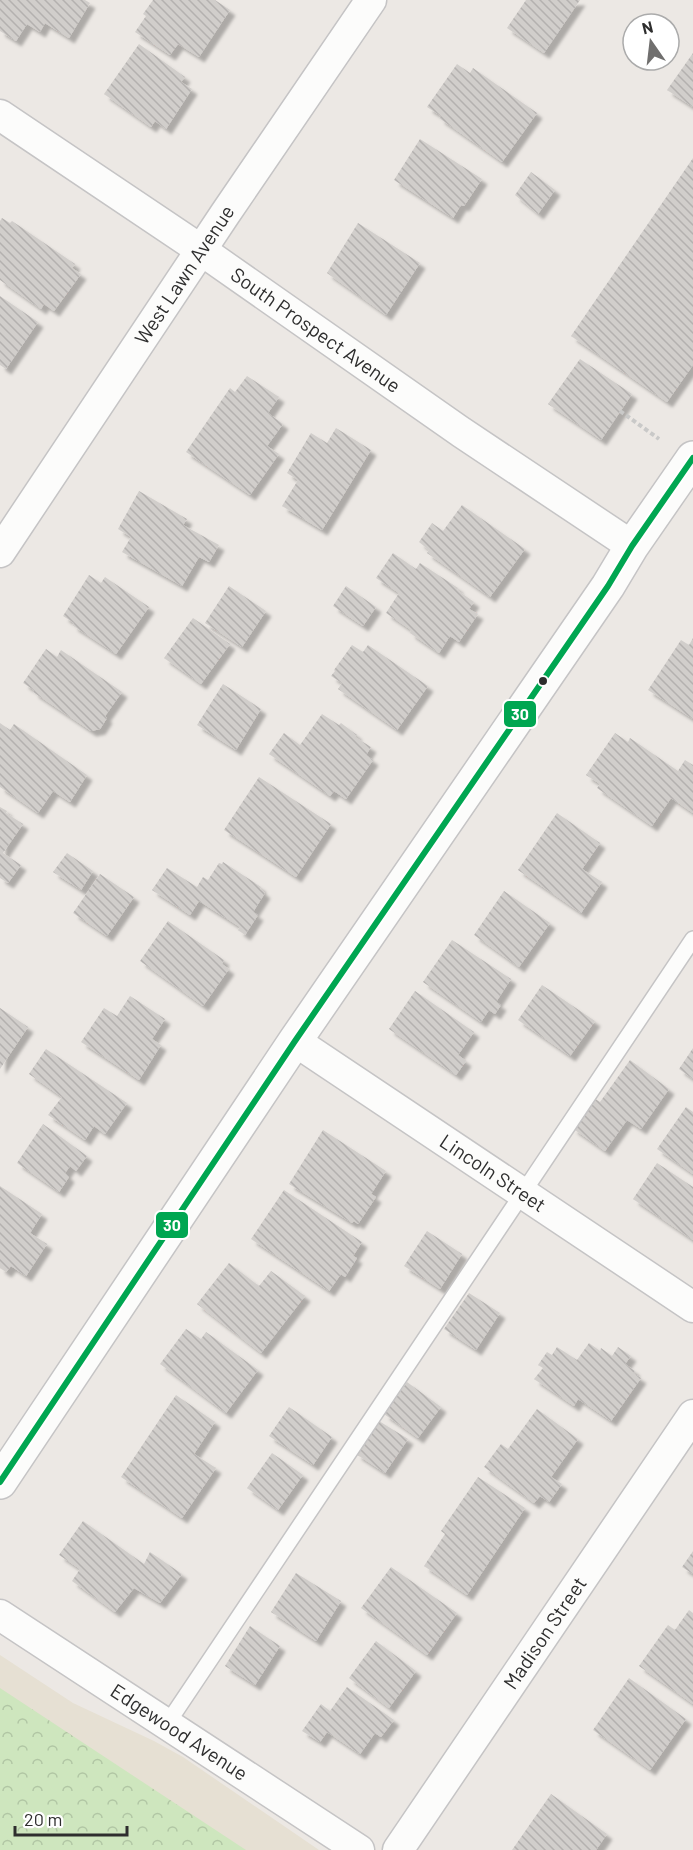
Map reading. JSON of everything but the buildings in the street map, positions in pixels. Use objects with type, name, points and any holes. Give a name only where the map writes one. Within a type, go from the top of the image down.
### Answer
[{"type":"main road","points":[[0,1482],[295,1041],[608,586],[632,546],[693,458]]},
{"type":"street","name":"West Lawn Avenue","points":[[0,552],[371,0]]},
{"type":"street","name":"South Prospect Avenue","points":[[0,115],[201,250],[433,413],[632,546]]},
{"type":"street","name":"Lincoln Street","points":[[295,1041],[693,1307]]},
{"type":"street","name":"Madison Street","points":[[398,1850],[693,1415]]},
{"type":"street","name":"Edgewood Avenue","points":[[0,1615],[359,1850]]},
{"type":"lane","points":[[167,1724],[693,939]]},
{"type":"path","points":[[620,411],[659,439]]},
{"type":"shaded area","points":[[0,1655],[73,1703],[183,1757],[319,1850],[0,1850]]},
{"type":"green space","points":[[0,1688],[246,1850],[0,1850]]},
{"type":"transit line","name":"30","points":[[0,1482],[295,1041],[608,586],[632,546],[693,458]]}]
